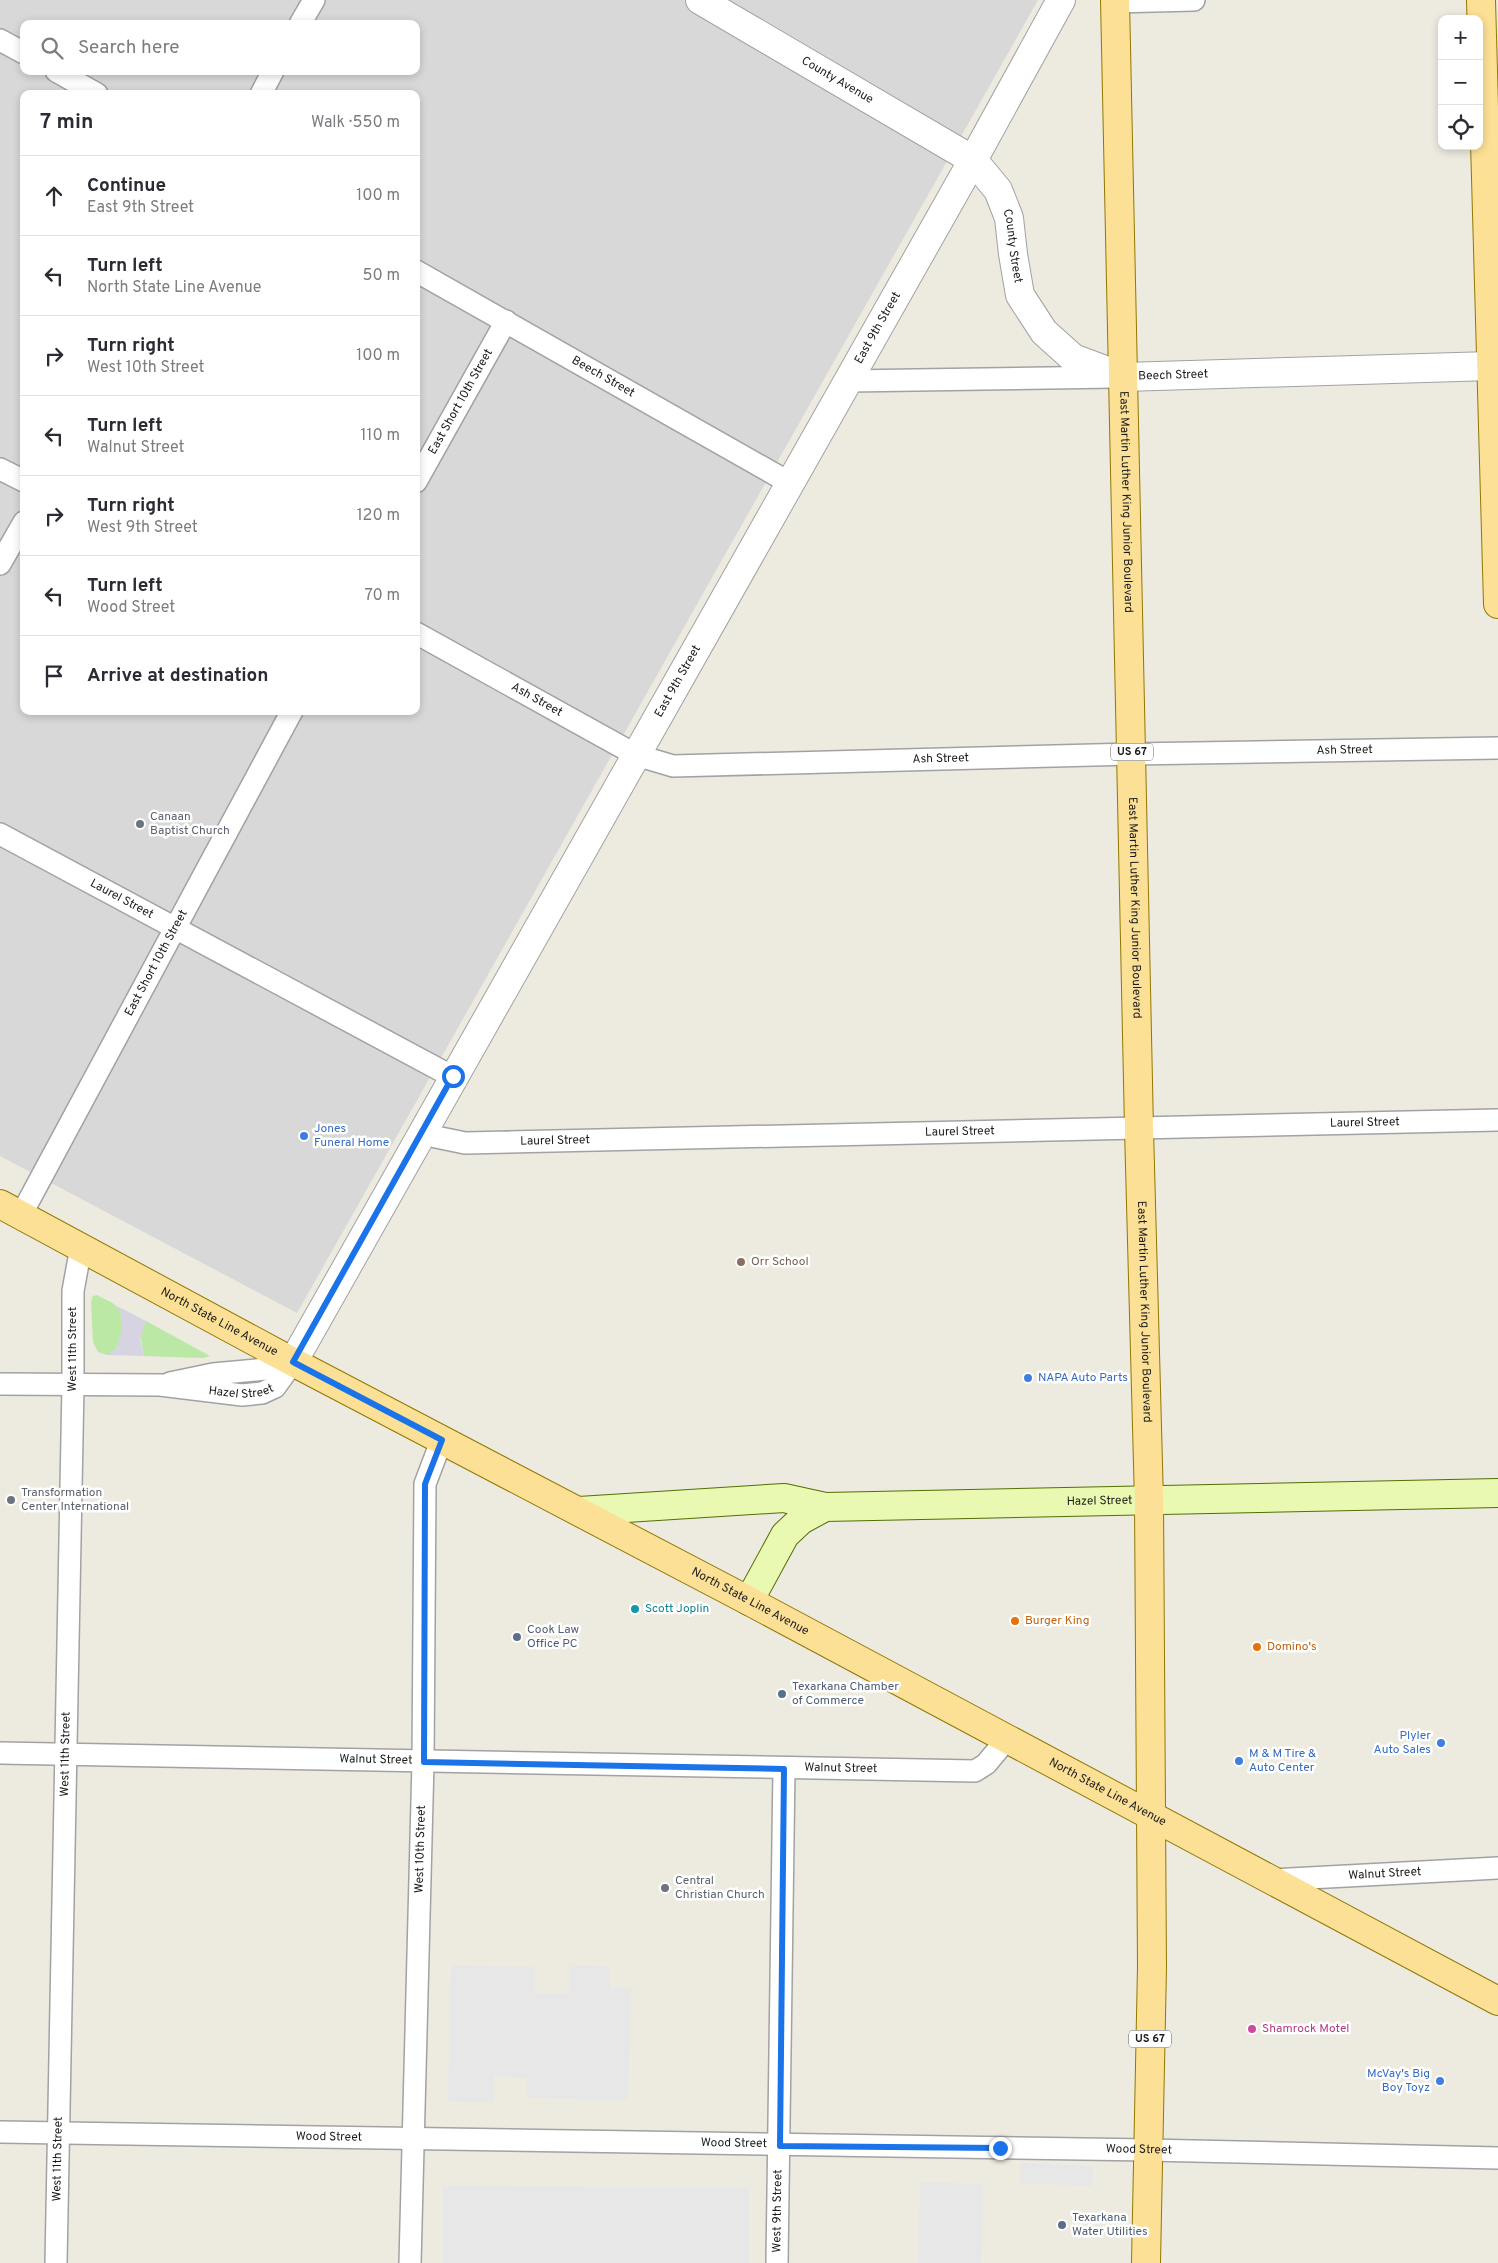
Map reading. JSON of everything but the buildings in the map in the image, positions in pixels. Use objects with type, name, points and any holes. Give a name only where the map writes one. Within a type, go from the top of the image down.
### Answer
[{"type":"main road","points":[[1481,0],[1495,366],[1498,604]]},
{"type":"main road","name":"East Martin Luther King Junior Boulevard","points":[[1115,1],[1139,1129],[1149,1501],[1151,1816]]},
{"type":"main road","name":"North State Line Avenue","points":[[10,1210],[293,1362],[749,1601],[1498,2001]]},
{"type":"main road","name":"Hazel Street","points":[[749,1601],[785,1535],[801,1520],[825,1507],[1498,1493]]},
{"type":"main road","points":[[578,1511],[784,1498],[825,1507]]},
{"type":"main road","name":"US 67","points":[[1146,2263],[1152,1967],[1151,1816]]},
{"type":"street","points":[[302,20],[314,0]]},
{"type":"street","name":"County Avenue","points":[[700,0],[973,160]]},
{"type":"street","name":"East 9th Street","points":[[293,1362],[453,1076],[973,160],[1061,0]]},
{"type":"street","points":[[1115,1],[1194,0]]},
{"type":"street","points":[[0,40],[20,51]]},
{"type":"street","points":[[63,75],[90,90]]},
{"type":"street","points":[[262,90],[271,75]]},
{"type":"street","name":"County Street","points":[[973,160],[998,190],[1009,218],[1020,295],[1044,332],[1074,358],[1124,377]]},
{"type":"street","name":"Beech Street","points":[[420,273],[790,483]]},
{"type":"street","name":"East Short 10th Street","points":[[420,475],[506,321]]},
{"type":"street","name":"Beech Street","points":[[848,381],[1124,377],[1495,366]]},
{"type":"street","points":[[0,469],[20,479]]},
{"type":"street","points":[[0,564],[20,529]]},
{"type":"street","name":"Ash Street","points":[[420,635],[636,755],[659,764],[683,767],[1132,754],[1498,748]]},
{"type":"street","name":"East Short 10th Street","points":[[10,1210],[176,928],[290,715]]},
{"type":"street","name":"Laurel Street","points":[[0,834],[453,1076]]},
{"type":"street","name":"Laurel Street","points":[[423,1131],[436,1137],[466,1143],[1498,1120]]},
{"type":"street","name":"West 11th Street","points":[[56,2263],[60,2134],[73,1385],[73,1284],[82,1247]]},
{"type":"street","name":"Hazel Street","points":[[0,1384],[160,1386],[242,1396],[262,1394],[279,1383],[293,1362]]},
{"type":"street","name":"West 10th Street","points":[[410,2263],[415,2138],[424,1762],[425,1484],[442,1440]]},
{"type":"street","name":"Walnut Street","points":[[0,1753],[975,1772],[986,1764],[1007,1739]]},
{"type":"street","name":"West 9th Street","points":[[778,2263],[784,1769]]},
{"type":"street","name":"Walnut Street","points":[[1271,1880],[1498,1868]]},
{"type":"street","name":"Wood Street","points":[[0,2132],[780,2146],[1148,2150],[1498,2158]]},
{"type":"shaded area","points":[[0,0],[1038,0],[297,1313],[0,1156]]},
{"type":"shaded area","points":[[117,1306],[146,1321],[140,1339],[144,1356],[107,1355],[117,1348],[121,1333],[121,1315]]},
{"type":"shaded area","points":[[451,1965],[535,1967],[534,1993],[569,1994],[570,1965],[610,1966],[610,1988],[631,1989],[628,2100],[527,2098],[527,2078],[494,2076],[493,2102],[448,2101]]},
{"type":"shaded area","points":[[1021,2163],[1093,2166],[1092,2186],[1020,2183]]},
{"type":"shaded area","points":[[920,2182],[983,2184],[981,2263],[918,2263]]},
{"type":"shaded area","points":[[443,2186],[749,2188],[749,2263],[443,2263]]},
{"type":"green space","points":[[97,1295],[118,1308],[122,1320],[120,1342],[117,1348],[107,1355],[98,1352],[93,1342],[91,1302],[93,1296]]},
{"type":"green space","points":[[146,1321],[210,1356],[203,1358],[144,1356],[140,1335]]},
{"type":"place","name":"Canaan Baptist Church","points":[[140,824]]},
{"type":"place","name":"Jones Funeral Home","points":[[304,1136]]},
{"type":"place","name":"Orr School","points":[[741,1262]]},
{"type":"place","name":"NAPA Auto Parts","points":[[1028,1378]]},
{"type":"place","name":"Transformation Center International","points":[[11,1500]]},
{"type":"place","name":"Scott Joplin","points":[[635,1609]]},
{"type":"place","name":"Burger King","points":[[1015,1621]]},
{"type":"place","name":"Cook Law Office PC","points":[[517,1637]]},
{"type":"place","name":"Domino's","points":[[1257,1647]]},
{"type":"place","name":"Texarkana Chamber of Commerce","points":[[782,1694]]},
{"type":"place","name":"Plyler Auto Sales","points":[[1441,1743]]},
{"type":"place","name":"M & M Tire & Auto Center","points":[[1239,1761]]},
{"type":"place","name":"Central Christian Church","points":[[665,1888]]},
{"type":"place","name":"Shamrock Motel","points":[[1252,2029]]},
{"type":"place","name":"McVay's Big Boy Toyz","points":[[1440,2081]]},
{"type":"place","name":"Texarkana Water Utilities","points":[[1062,2225]]},
{"type":"route","points":[[453,1076],[293,1362],[442,1440],[430,1466],[425,1484],[424,1762],[784,1769],[780,2146],[1000,2148]]}]
